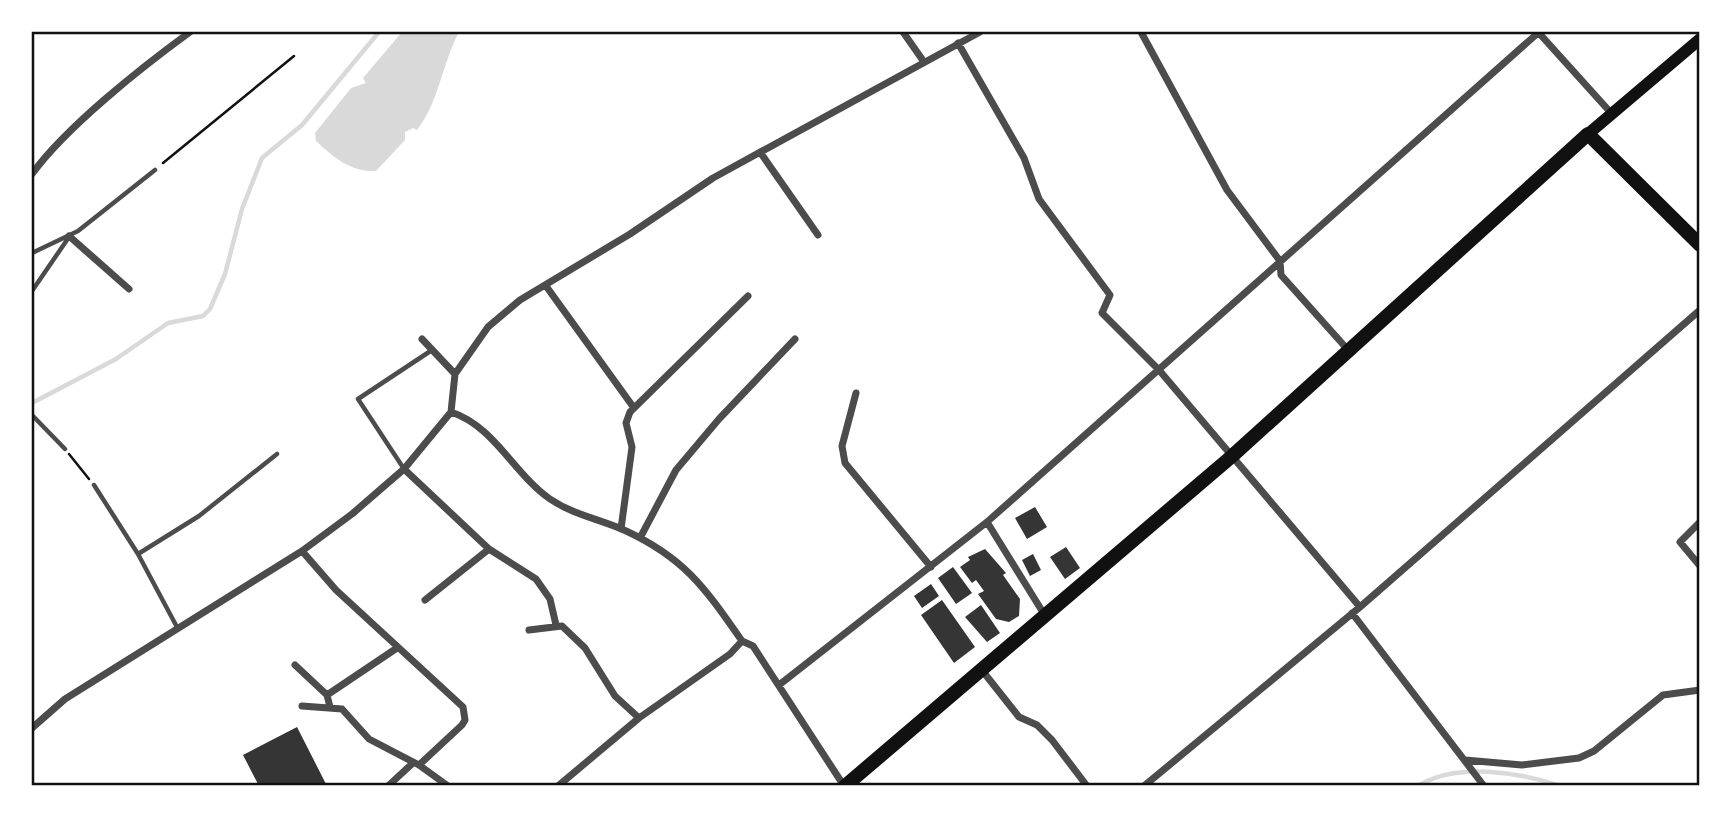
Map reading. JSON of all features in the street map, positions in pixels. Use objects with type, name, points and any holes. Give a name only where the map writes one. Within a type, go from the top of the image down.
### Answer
[{"type":"main road","points":[[845,786],[1231,457],[1588,134],[1699,39]]},
{"type":"main road","points":[[1588,134],[1699,245]]},
{"type":"street","points":[[32,174],[46,156],[106,100],[190,32]]},
{"type":"street","points":[[903,32],[924,62]]},
{"type":"street","points":[[32,728],[65,699],[302,551],[352,514],[404,469],[452,412],[456,374],[494,320],[520,300],[713,178],[980,32]]},
{"type":"street","points":[[1142,32],[1227,190],[1280,261],[1281,275],[1349,351]]},
{"type":"street","points":[[779,685],[987,522],[1538,32],[1612,114]]},
{"type":"street","points":[[958,43],[1024,158],[1039,199],[1111,295],[1102,313],[1159,370],[1360,607]]},
{"type":"street","points":[[760,152],[818,235]]},
{"type":"street","points":[[69,236],[129,289]]},
{"type":"street","points":[[546,286],[634,408]]},
{"type":"street","points":[[621,529],[632,447],[626,423],[634,408],[748,296]]},
{"type":"street","points":[[1144,786],[1360,607],[1699,310]]},
{"type":"street","points":[[422,339],[456,374]]},
{"type":"street","points":[[640,538],[676,470],[719,419],[795,339]]},
{"type":"street","points":[[856,393],[842,446],[845,463],[931,567]]},
{"type":"street","points":[[452,412],[471,418],[549,498],[578,515],[640,538],[676,559],[701,583],[742,641],[753,646],[845,786]]},
{"type":"street","points":[[404,469],[489,549],[536,579],[545,589],[556,625]]},
{"type":"street","points":[[987,522],[1044,614]]},
{"type":"street","points":[[1699,522],[1680,542],[1699,566]]},
{"type":"street","points":[[425,600],[489,549]]},
{"type":"street","points":[[302,551],[336,590],[463,707],[465,714],[462,725],[388,786]]},
{"type":"street","points":[[1352,613],[1482,783]]},
{"type":"street","points":[[529,630],[556,625],[576,637],[605,684],[639,718]]},
{"type":"street","points":[[558,786],[639,718],[730,654],[742,641]]},
{"type":"street","points":[[327,695],[397,648]]},
{"type":"street","points":[[295,664],[327,695],[330,707]]},
{"type":"street","points":[[981,669],[1019,717],[1037,726],[1052,740],[1087,786]]},
{"type":"street","points":[[1465,760],[1522,765],[1579,758],[1594,751],[1663,695],[1699,690]]},
{"type":"street","points":[[302,706],[342,709],[369,739],[416,764],[447,786]]},
{"type":"lane","points":[[32,253],[69,236],[155,170]]},
{"type":"lane","points":[[32,291],[69,236]]},
{"type":"lane","points":[[404,469],[358,399],[432,349]]},
{"type":"lane","points":[[32,415],[65,449]]},
{"type":"lane","points":[[138,554],[199,516],[277,454]]},
{"type":"lane","points":[[94,485],[138,554],[178,629]]},
{"type":"path","points":[[155,170],[294,56]]},
{"type":"path","points":[[65,449],[94,485]]},
{"type":"shaded area","points":[[402,32],[459,32],[430,107],[417,130],[413,128],[405,132],[405,140],[376,171],[359,169],[336,158],[316,141],[315,133],[351,88],[366,83],[363,78]]},
{"type":"building","points":[[1035,507],[1047,527],[1027,539],[1015,518]]},
{"type":"building","points":[[1066,547],[1080,568],[1065,579],[1050,557]]},
{"type":"building","points":[[985,549],[1006,573],[1003,575],[1020,599],[1019,616],[1009,622],[996,619],[978,594],[984,591],[976,580],[972,583],[960,567],[970,560],[968,557]]},
{"type":"building","points":[[1033,554],[1041,570],[1030,576],[1022,560]]},
{"type":"building","points":[[953,567],[972,593],[956,604],[938,578]]},
{"type":"building","points":[[931,584],[939,596],[922,608],[914,596]]},
{"type":"building","points":[[942,600],[975,647],[954,663],[921,615]]},
{"type":"building","points":[[981,605],[1000,633],[987,642],[965,617]]},
{"type":"building","points":[[297,727],[327,786],[259,786],[243,755]]},
{"type":"waterway","points":[[32,403],[116,359],[168,323],[203,316],[210,309],[225,274],[242,209],[262,158],[302,125],[379,32]]},
{"type":"waterway","points":[[1418,786],[1450,774],[1469,772],[1507,774],[1560,786]]}]
